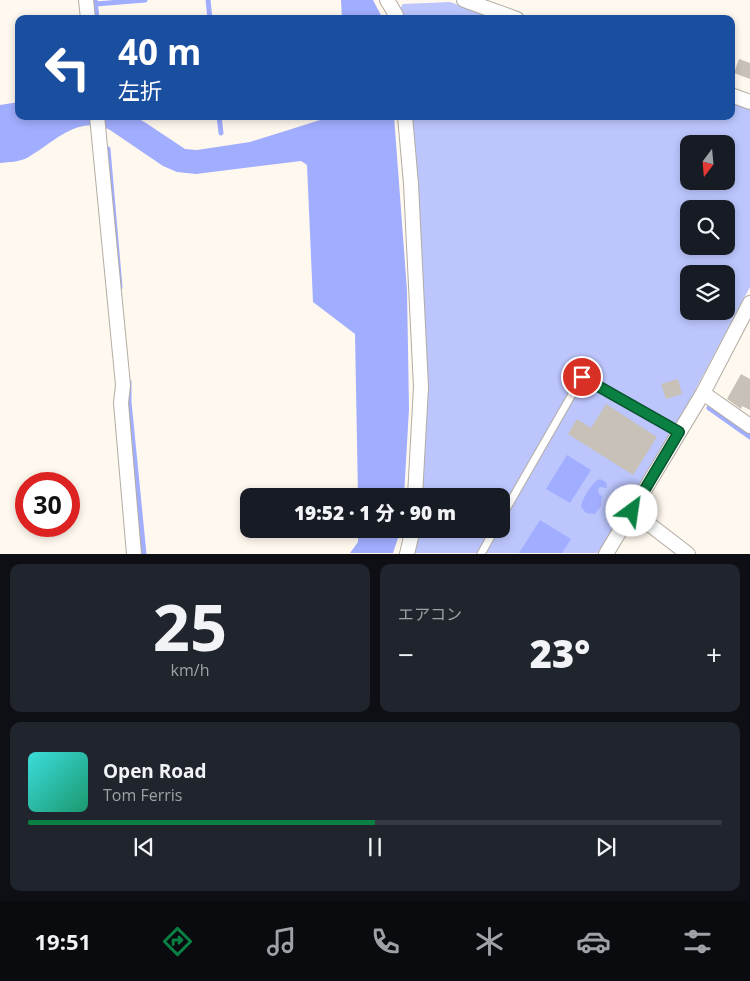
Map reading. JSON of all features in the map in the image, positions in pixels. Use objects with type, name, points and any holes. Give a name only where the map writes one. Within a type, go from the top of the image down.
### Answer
[{"type":"street","points":[[86,0],[88,15]]},
{"type":"street","points":[[387,0],[396,15]]},
{"type":"street","points":[[464,0],[506,15]]},
{"type":"street","points":[[735,96],[750,102]]},
{"type":"street","points":[[405,120],[411,184],[421,387],[415,488]]},
{"type":"street","points":[[97,123],[123,385],[121,403],[134,554]]},
{"type":"street","points":[[606,554],[703,393],[750,303]]},
{"type":"street","points":[[703,393],[750,426]]},
{"type":"street","points":[[632,511],[688,554]]},
{"type":"street","points":[[407,554],[411,538]]},
{"type":"lane","points":[[510,502],[582,377],[679,432]]},
{"type":"lane","points":[[481,554],[490,538]]},
{"type":"shaded area","points":[[341,0],[373,0],[381,15],[342,15]]},
{"type":"shaded area","points":[[450,2],[487,15],[400,15],[399,10],[403,4]]},
{"type":"shaded area","points":[[735,102],[750,107],[750,287],[735,315],[735,265],[680,265],[680,320],[732,320],[682,415],[599,553],[411,553],[416,538],[510,538],[510,488],[421,488],[410,120],[735,120]]},
{"type":"shaded area","points":[[15,103],[15,120],[141,120],[185,149],[197,150],[250,142],[320,120],[394,120],[407,290],[409,409],[404,488],[358,488],[355,334],[313,302],[307,165],[301,161],[196,174],[177,172],[163,166],[110,130],[98,126],[76,128],[56,138],[27,158],[0,163],[0,105]]},
{"type":"shaded area","points":[[567,455],[591,470],[570,503],[546,489]]},
{"type":"shaded area","points":[[600,479],[606,482],[607,488],[600,487],[598,489],[599,494],[602,496],[601,506],[595,514],[586,513],[581,507],[583,500],[591,487]]},
{"type":"shaded area","points":[[540,520],[571,539],[562,553],[519,553]]},
{"type":"shaded area","points":[[358,538],[398,538],[393,553],[350,553],[358,542]]},
{"type":"building","points":[[739,59],[750,63],[750,79],[735,73]]},
{"type":"building","points":[[741,374],[750,379],[750,410],[742,406],[741,409],[727,399]]},
{"type":"building","points":[[678,379],[682,394],[666,399],[661,384]]},
{"type":"building","points":[[606,404],[657,437],[633,475],[568,434],[577,419],[591,428]]},
{"type":"waterway","points":[[95,0],[97,15]]},
{"type":"waterway","points":[[96,4],[145,0]]},
{"type":"waterway","points":[[208,0],[210,15]]},
{"type":"waterway","points":[[219,120],[221,133]]},
{"type":"waterway","points":[[108,149],[120,287]]},
{"type":"waterway","points":[[129,382],[129,402],[144,554]]},
{"type":"waterway","points":[[709,408],[750,437]]},
{"type":"route","points":[[582,377],[679,432],[632,511]]}]
